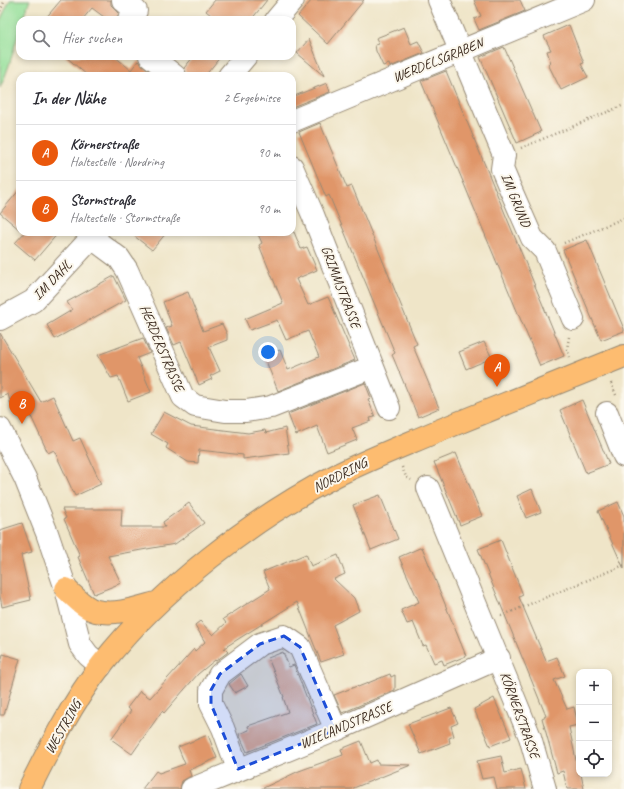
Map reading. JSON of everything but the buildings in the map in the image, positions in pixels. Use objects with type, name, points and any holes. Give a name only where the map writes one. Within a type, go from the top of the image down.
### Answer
[{"type":"main road","name":"NORDRING","points":[[101,666],[120,642],[160,601],[234,538],[284,505],[336,476],[395,449],[624,356]]},
{"type":"main road","points":[[66,589],[80,602],[96,611],[114,612],[160,601]]},
{"type":"main road","name":"WESTRING","points":[[29,789],[75,705],[101,666]]},
{"type":"street","points":[[123,0],[136,11],[132,16]]},
{"type":"street","points":[[279,16],[293,0]]},
{"type":"street","name":"IM GRUND","points":[[439,0],[462,51],[504,155],[502,169],[532,238],[545,251],[573,319]]},
{"type":"street","name":"WERDELSGRABEN","points":[[296,119],[584,0]]},
{"type":"street","points":[[155,60],[171,72]]},
{"type":"street","points":[[232,72],[243,60]]},
{"type":"street","name":"GRIMMSTRASSE","points":[[296,176],[313,215],[389,408]]},
{"type":"street","name":"IM DAHL","points":[[0,319],[33,302],[94,236]]},
{"type":"street","name":"HERDERSTRASSE","points":[[96,236],[119,258],[127,270],[183,397],[195,406],[225,411],[246,412],[271,407],[372,367]]},
{"type":"street","points":[[607,413],[624,456]]},
{"type":"street","points":[[0,429],[24,478],[66,589],[80,644],[88,655],[101,666]]},
{"type":"street","name":"KÖRNERSTRASSE","points":[[428,488],[499,658],[530,737],[545,789]]},
{"type":"street","points":[[238,769],[223,728],[211,704],[211,690],[220,674],[260,644],[284,636],[300,647],[336,730]]},
{"type":"street","name":"WIELANDSTRASSE","points":[[192,789],[336,730],[499,658]]},
{"type":"path","points":[[0,11],[5,0]]},
{"type":"path","points":[[504,155],[624,105]]},
{"type":"path","points":[[545,251],[624,218]]},
{"type":"path","points":[[573,319],[567,349],[578,374]]},
{"type":"path","points":[[604,364],[616,394],[607,413]]},
{"type":"path","points":[[395,449],[406,477],[428,488]]},
{"type":"path","points":[[484,623],[624,565]]},
{"type":"highlighted area","points":[[284,636],[300,647],[336,730],[238,769],[211,704],[211,690],[220,674],[260,644]]},
{"type":"green space","points":[[10,0],[30,0],[24,16],[16,16],[16,42],[9,66],[0,88],[0,21]]},
{"type":"place","name":"Körnerstraße","points":[[497,387]]},
{"type":"place","name":"Stormstraße","points":[[22,424]]}]
